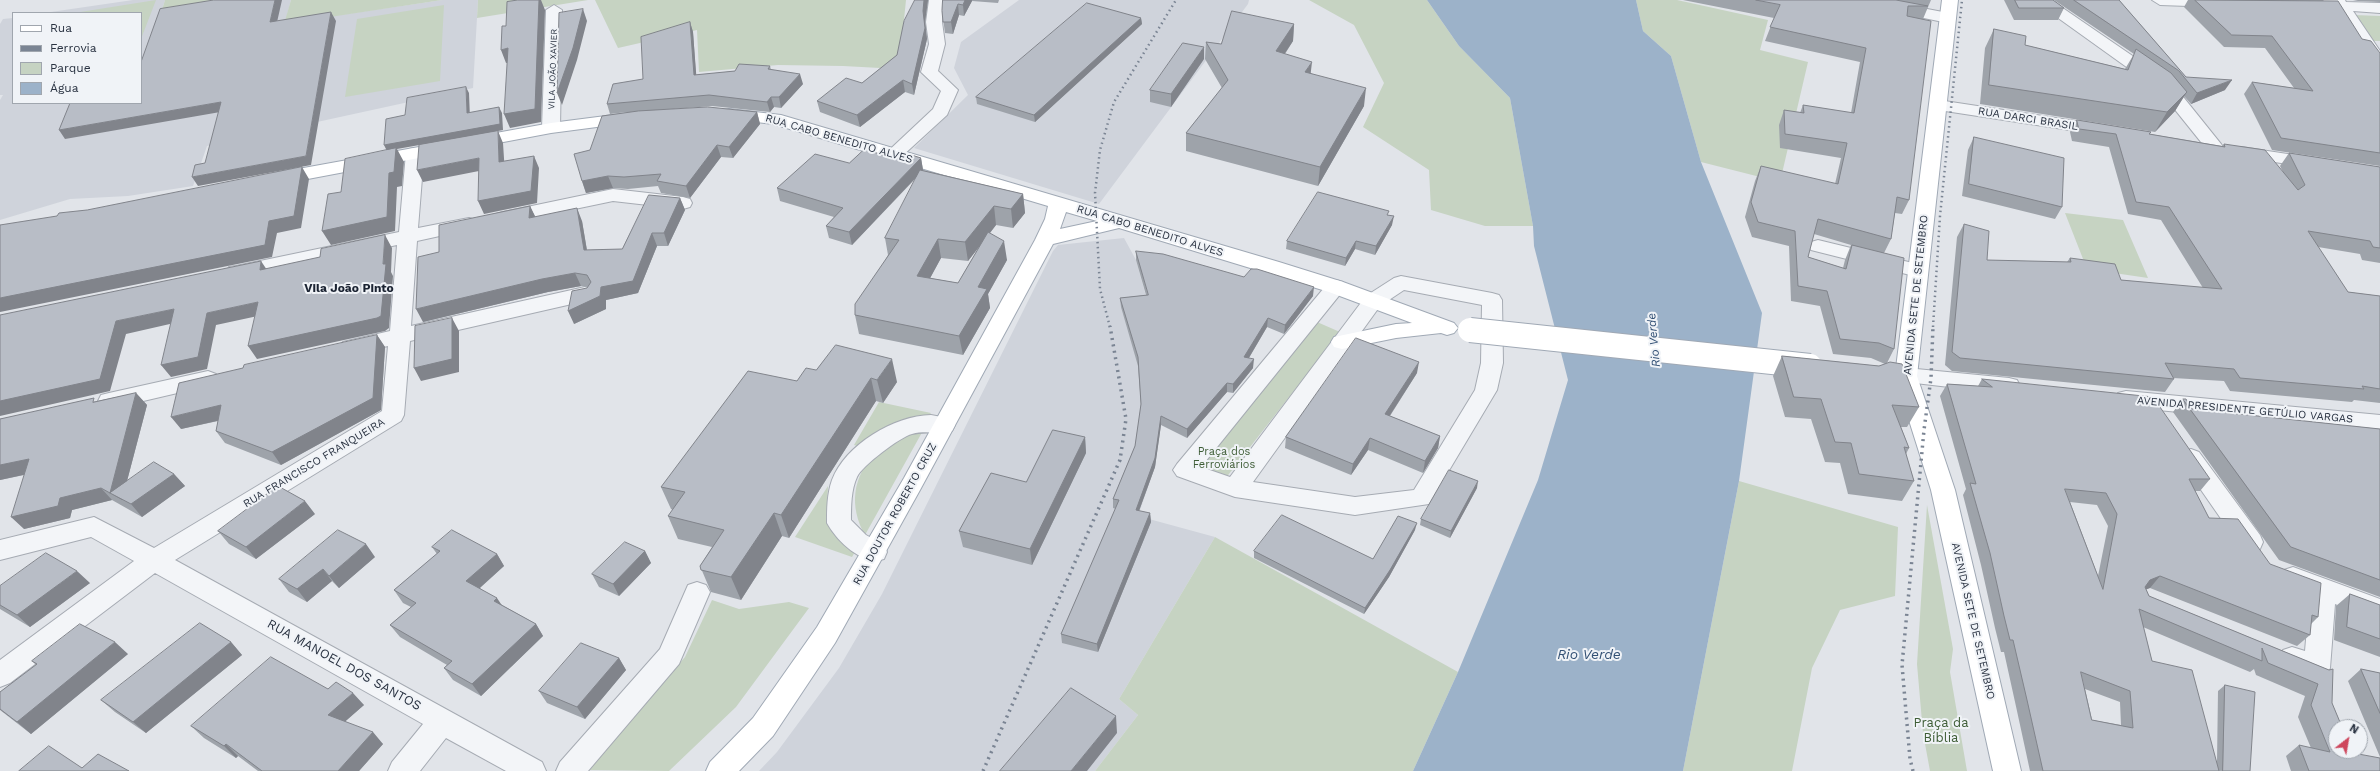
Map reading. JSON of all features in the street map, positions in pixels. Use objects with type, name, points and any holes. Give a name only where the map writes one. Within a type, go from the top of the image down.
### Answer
[{"type":"main road","name":"AVENIDA SETE DE SETEMBRO","points":[[1950,0],[1918,271],[1895,374],[1942,490],[2007,771]]},
{"type":"main road","name":"RUA CABO BENEDITO ALVES","points":[[712,112],[775,119],[1336,287],[1447,328]]},
{"type":"main road","points":[[262,182],[551,128],[650,115]]},
{"type":"main road","points":[[1066,205],[1078,231]]},
{"type":"main road","name":"RUA DOUTOR ROBERTO CRUZ","points":[[720,771],[763,727],[826,635],[875,552],[1055,219],[1066,205]]},
{"type":"main road","points":[[1045,240],[1058,235],[1098,228],[1119,222]]},
{"type":"main road","points":[[1342,342],[1396,331],[1447,328],[1831,368]]},
{"type":"street","points":[[894,154],[941,111],[950,90],[930,72],[937,44],[934,22],[937,0]]},
{"type":"street","points":[[2040,0],[2166,87],[2202,146],[2333,166]]},
{"type":"street","points":[[2160,0],[2231,2]]},
{"type":"street","points":[[2294,5],[2340,3],[2380,8]]},
{"type":"street","points":[[2340,3],[2380,63]]},
{"type":"street","points":[[1878,5],[1948,18]]},
{"type":"street","name":"VILA JOÃO XAVIER","points":[[551,128],[554,10]]},
{"type":"street","name":"RUA DARCI BRASIL","points":[[1938,105],[2121,133]]},
{"type":"street","name":"RUA FRANCISCO FRANQUEIRA","points":[[155,560],[393,415],[415,153]]},
{"type":"street","points":[[216,277],[613,196],[683,203]]},
{"type":"street","points":[[1818,246],[1918,271]]},
{"type":"street","points":[[1236,488],[1373,301],[1401,283],[1492,300],[1492,363],[1486,390],[1421,498],[1355,506],[1236,488],[1185,470],[1336,287]]},
{"type":"street","points":[[330,352],[585,294]]},
{"type":"street","points":[[92,405],[230,374]]},
{"type":"street","points":[[1895,374],[2029,388]]},
{"type":"street","name":"AVENIDA PRESIDENTE GETÚLIO VARGAS","points":[[2105,396],[2380,423]]},
{"type":"street","points":[[2152,401],[2173,433],[2270,566],[2380,610]]},
{"type":"street","points":[[875,552],[857,542],[840,523],[839,498],[848,471],[874,445],[902,427],[926,422],[944,425]]},
{"type":"street","name":"RUA MANOEL DOS SANTOS","points":[[0,550],[94,527],[532,771]]},
{"type":"street","points":[[0,675],[155,560]]},
{"type":"street","points":[[2273,650],[2317,668],[2323,588]]},
{"type":"street","points":[[570,771],[670,656],[697,592]]},
{"type":"street","points":[[402,771],[444,721]]},
{"type":"shaded area","points":[[133,0],[165,0],[161,13],[259,0],[291,0],[285,23],[442,0],[478,0],[473,88],[207,146],[193,186],[128,196],[70,199],[0,220],[0,100],[3,95],[0,95],[0,24],[3,19],[12,18],[12,104],[142,104],[142,12],[51,12]]},
{"type":"shaded area","points":[[1019,0],[1249,0],[1248,4],[1099,204],[914,148],[968,95],[954,68],[961,42]]},
{"type":"shaded area","points":[[1124,238],[1136,260],[1157,336],[1155,467],[1138,516],[1215,537],[1119,699],[1138,715],[1095,771],[759,771],[777,752],[839,668],[882,594],[1053,251],[1058,245]]},
{"type":"green space","points":[[156,0],[142,36],[142,12],[80,12]]},
{"type":"green space","points":[[165,0],[259,0],[161,13]]},
{"type":"green space","points":[[291,0],[442,0],[284,24]]},
{"type":"green space","points":[[478,0],[588,0],[477,18]]},
{"type":"green space","points":[[595,0],[906,0],[899,69],[778,65],[699,72],[697,30],[618,48]]},
{"type":"green space","points":[[1309,0],[1427,0],[1459,46],[1510,98],[1533,226],[1485,226],[1431,210],[1429,170],[1363,127],[1384,83],[1354,25]]},
{"type":"green space","points":[[1636,0],[1677,0],[1768,20],[1760,50],[1808,62],[1780,182],[1701,162],[1671,56],[1643,31]]},
{"type":"green space","points":[[444,5],[440,81],[345,97],[357,19]]},
{"type":"green space","points":[[2354,15],[2380,16],[2380,41],[2373,41]]},
{"type":"green space","points":[[2065,213],[2123,220],[2148,278],[2087,269]]},
{"type":"green space","name":"Praça dos Ferroviários","points":[[1317,322],[1340,332],[1225,479],[1201,467]]},
{"type":"green space","points":[[879,402],[931,413],[928,417],[900,422],[884,429],[870,440],[863,448],[854,445]]},
{"type":"green space","points":[[925,427],[865,535],[860,524],[855,503],[858,482],[862,472],[868,462],[886,444]]},
{"type":"green space","points":[[1739,481],[1898,527],[1895,596],[1840,610],[1812,668],[1792,771],[1683,771]]},
{"type":"green space","points":[[828,486],[827,509],[830,523],[833,529],[856,550],[852,557],[795,537]]},
{"type":"green space","name":"Praça da Bíblia","points":[[1927,505],[1953,649],[1950,672],[1967,771],[1930,771],[1923,733],[1917,664]]},
{"type":"green space","points":[[1215,537],[1458,672],[1413,771],[1095,771],[1138,715],[1119,699]]},
{"type":"green space","points":[[712,600],[739,609],[789,602],[809,608],[736,707],[669,771],[586,770],[685,657]]},
{"type":"water","name":"Rio Verde","points":[[1427,0],[1636,0],[1643,31],[1671,56],[1701,162],[1762,313],[1739,481],[1683,771],[1413,771],[1458,672],[1538,480],[1568,380],[1534,246],[1533,226],[1510,98],[1459,46]]},
{"type":"building","points":[[214,0],[275,0],[270,22],[331,12],[306,156],[192,177],[195,165],[205,163],[221,102],[59,130],[70,104],[142,104],[142,59],[160,9]]},
{"type":"building","points":[[518,0],[539,0],[535,109],[504,114],[508,48],[501,50],[502,26],[506,26],[507,2]]},
{"type":"building","points":[[915,0],[924,0],[923,11],[925,28],[912,84],[903,80],[857,115],[817,101],[846,78],[862,83],[897,55],[904,21]]},
{"type":"building","points":[[943,0],[965,0],[963,5],[958,4],[951,22],[943,22]]},
{"type":"building","points":[[1756,0],[1896,0],[1928,6],[1908,6],[1907,16],[1931,21],[1909,200],[1897,197],[1891,239],[1818,219],[1808,257],[1846,269],[1852,245],[1904,258],[1894,349],[1879,343],[1840,339],[1827,291],[1798,286],[1795,231],[1758,222],[1751,202],[1761,166],[1838,184],[1847,143],[1785,134],[1784,110],[1804,113],[1803,105],[1854,113],[1866,48],[1770,27],[1780,5]]},
{"type":"building","points":[[2015,0],[2053,0],[2064,8],[2019,8]]},
{"type":"building","points":[[2074,0],[2119,0],[2186,77],[2232,80],[2197,93],[2179,71]]},
{"type":"building","points":[[2195,0],[2338,1],[2362,39],[2371,41],[2380,53],[2380,153],[2281,138],[2252,82],[2313,91],[2272,36],[2232,35]]},
{"type":"building","points":[[1087,3],[1141,18],[1034,115],[976,97]]},
{"type":"building","points":[[583,9],[573,48],[557,93],[559,13]]},
{"type":"building","points":[[1232,11],[1294,24],[1276,51],[1312,62],[1305,72],[1366,88],[1320,167],[1186,133],[1228,80],[1206,42],[1221,44]]},
{"type":"building","points":[[690,22],[694,75],[735,71],[739,64],[770,66],[768,69],[800,74],[779,97],[771,97],[767,102],[709,95],[607,104],[613,84],[643,79],[641,37]]},
{"type":"building","points":[[1994,29],[2026,36],[2025,45],[2128,70],[2136,49],[2171,73],[2187,92],[2167,112],[1989,85]]},
{"type":"building","points":[[1183,43],[1204,47],[1171,94],[1150,90]]},
{"type":"building","points":[[466,87],[467,113],[499,107],[500,124],[384,145],[386,119],[405,115],[407,98]]},
{"type":"building","points":[[708,107],[757,112],[729,147],[717,145],[686,186],[657,181],[661,174],[624,177],[608,176],[582,181],[574,154],[590,150],[602,116],[638,111]]},
{"type":"building","points":[[2077,120],[2151,132],[2149,134],[2225,147],[2224,144],[2265,150],[2298,190],[2305,185],[2289,153],[2380,167],[2380,248],[2373,247],[2370,241],[2308,231],[2348,292],[2380,296],[2380,389],[2362,386],[2364,389],[2240,378],[2234,369],[2165,363],[2174,379],[1960,358],[1952,352],[1964,224],[1989,231],[1987,260],[2071,262],[2070,258],[2115,264],[2121,280],[2222,289],[2169,207],[2136,202],[2116,134],[2079,129]]},
{"type":"building","points":[[498,131],[499,162],[534,156],[531,191],[478,201],[479,158],[417,170],[419,145]]},
{"type":"building","points":[[1974,137],[2064,158],[2062,207],[1969,184]]},
{"type":"building","points":[[396,148],[394,172],[389,173],[387,217],[322,231],[328,194],[341,192],[345,159]]},
{"type":"building","points":[[865,149],[894,159],[902,152],[921,158],[849,232],[826,226],[843,208],[777,188],[815,154],[849,163]]},
{"type":"building","points":[[302,167],[294,216],[269,221],[265,245],[0,298],[0,225],[57,216],[59,213],[87,210]]},
{"type":"building","points":[[920,170],[1023,194],[1011,209],[994,206],[965,242],[938,239],[917,276],[958,283],[988,232],[1004,241],[978,287],[987,289],[959,336],[855,315],[855,304],[899,240],[885,238]]},
{"type":"building","points":[[1318,192],[1389,211],[1387,215],[1394,216],[1376,246],[1356,241],[1346,258],[1287,241]]},
{"type":"building","points":[[649,195],[680,198],[664,233],[652,233],[633,281],[601,287],[600,296],[568,311],[572,291],[587,288],[591,282],[587,275],[575,273],[542,279],[416,309],[418,257],[439,252],[439,225],[530,206],[529,218],[577,208],[584,250],[622,249]]},
{"type":"building","points":[[385,235],[383,264],[386,264],[381,316],[377,318],[248,346],[258,302],[207,313],[198,357],[161,365],[174,309],[116,321],[100,379],[0,401],[0,315],[261,261],[260,270],[320,257],[321,249]]},
{"type":"building","points":[[1136,251],[1163,254],[1244,277],[1251,269],[1257,269],[1314,287],[1285,325],[1268,318],[1244,357],[1254,359],[1233,384],[1227,383],[1187,429],[1161,416],[1155,458],[1136,510],[1150,513],[1097,644],[1061,634],[1119,500],[1113,499],[1135,446],[1141,404],[1138,357],[1120,298],[1148,295]]},
{"type":"building","points":[[452,318],[452,359],[414,368],[415,326]]},
{"type":"building","points":[[377,335],[373,398],[272,452],[216,431],[221,405],[171,417],[179,383],[243,368],[244,365]]},
{"type":"building","points":[[1356,338],[1419,362],[1385,414],[1440,436],[1425,461],[1370,438],[1353,464],[1286,437]]},
{"type":"building","points":[[836,345],[892,359],[877,380],[871,378],[781,515],[774,513],[731,577],[701,570],[700,566],[724,530],[668,516],[685,492],[661,487],[748,371],[797,381],[806,368],[816,370]]},
{"type":"building","points":[[1782,356],[1879,366],[1890,362],[1902,364],[1919,407],[1892,405],[1909,448],[1904,447],[1914,481],[1859,474],[1851,443],[1835,442],[1821,399],[1794,397]]},
{"type":"building","points":[[1982,379],[2153,397],[2210,479],[2189,479],[2209,518],[2238,519],[2270,564],[2321,583],[2318,617],[2312,615],[2310,635],[2160,576],[2150,580],[2145,587],[2149,596],[2329,670],[2333,669],[2332,703],[2339,719],[2328,719],[2328,747],[2311,705],[2318,684],[2268,663],[2262,648],[2262,661],[2139,609],[2152,661],[2192,670],[2219,771],[2043,771],[2013,640],[2010,640],[1990,553],[1970,483],[1976,484],[1947,384],[1992,387]],"holes":[[[2065,489],[2106,493],[2117,514],[2103,589]],[[2081,672],[2130,691],[2133,728],[2092,720]]]},
{"type":"building","points":[[136,393],[110,493],[101,488],[60,498],[58,506],[11,517],[29,459],[0,465],[0,419],[94,398],[93,402]]},
{"type":"building","points":[[2183,399],[2186,399],[2192,409],[2380,429],[2380,580],[2291,547]]},
{"type":"building","points":[[1053,430],[1085,437],[1030,549],[959,531],[991,473],[1026,482]]},
{"type":"building","points":[[154,462],[174,474],[131,504],[110,493]]},
{"type":"building","points":[[1449,470],[1478,481],[1451,531],[1421,519]]},
{"type":"building","points":[[278,486],[305,501],[246,547],[218,531]]},
{"type":"building","points":[[1282,515],[1373,559],[1398,516],[1417,523],[1390,570],[1365,608],[1254,551]]},
{"type":"building","points":[[338,530],[366,544],[329,576],[323,569],[297,589],[279,579]]},
{"type":"building","points":[[452,530],[497,554],[466,581],[497,598],[494,601],[536,624],[472,684],[444,668],[452,661],[390,625],[416,603],[394,590],[440,551],[432,547]]},
{"type":"building","points":[[625,542],[645,551],[613,584],[592,574]]},
{"type":"building","points":[[46,553],[77,571],[17,615],[0,605],[0,586]]},
{"type":"building","points":[[2350,594],[2380,605],[2380,639],[2347,627]]},
{"type":"building","points":[[200,623],[231,642],[133,722],[101,700]]},
{"type":"building","points":[[80,624],[115,642],[17,722],[0,709],[0,692],[37,664],[32,661]]},
{"type":"building","points":[[581,643],[619,658],[577,707],[539,691]]},
{"type":"building","points":[[271,657],[328,689],[336,682],[353,693],[328,715],[373,732],[338,771],[262,771],[226,744],[224,746],[191,726]]},
{"type":"building","points":[[2361,669],[2380,673],[2380,713]]},
{"type":"building","points":[[2225,685],[2255,692],[2250,771],[2223,771]]},
{"type":"building","points":[[1071,688],[1116,716],[1071,771],[1000,771]]},
{"type":"building","points":[[2299,745],[2328,752],[2328,759],[2368,759],[2368,756],[2380,758],[2380,771],[2309,771]]},
{"type":"building","points":[[49,746],[82,768],[98,754],[129,771],[19,771]]},
{"type":"railway","points":[[1110,327],[1100,289],[1095,193],[1100,150],[1114,102],[1176,0]]},
{"type":"railway","points":[[1933,327],[1940,216],[1962,0]]},
{"type":"railway","points":[[983,771],[1120,460],[1126,419],[1110,326]]},
{"type":"railway","points":[[1913,771],[1910,759],[1902,665],[1924,430],[1931,378],[1933,326]]},
{"type":"district","name":"Vila João Pinto","points":[[349,288]]}]
